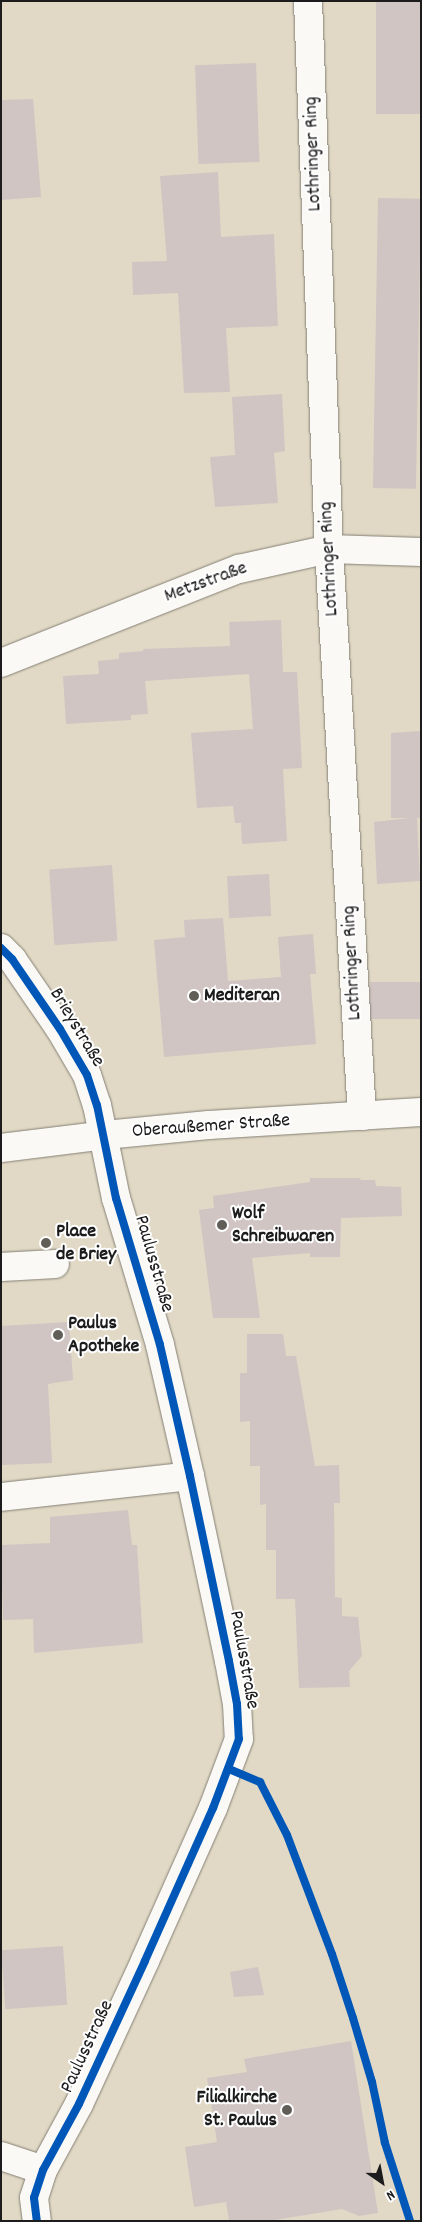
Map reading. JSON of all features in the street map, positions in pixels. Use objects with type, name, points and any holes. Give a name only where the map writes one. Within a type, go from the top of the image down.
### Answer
[{"type":"street","name":"Lothringer Ring","points":[[308,1],[329,548],[352,970],[362,1116]]},
{"type":"street","name":"Metzstraße","points":[[1,663],[239,569],[329,548],[421,552]]},
{"type":"street","name":"Brieystraße","points":[[1,948],[12,959],[60,1029],[87,1075],[105,1135]]},
{"type":"street","name":"Oberaußemer Straße","points":[[1,1148],[209,1125],[421,1112]]},
{"type":"street","name":"Paulusstraße","points":[[37,2221],[34,2198],[44,2170],[79,2104],[149,1952],[214,1808],[239,1739],[237,1704],[231,1670],[190,1476],[160,1345],[116,1198],[105,1135]]},
{"type":"street","points":[[1,1267],[55,1264]]},
{"type":"street","points":[[1,1497],[190,1476]]},
{"type":"street","points":[[1,2156],[44,2170]]},
{"type":"building","points":[[376,1],[421,1],[421,114],[376,114]]},
{"type":"building","points":[[256,63],[259,162],[198,164],[195,65]]},
{"type":"building","points":[[33,99],[41,197],[1,200],[1,100]]},
{"type":"building","points":[[218,172],[221,237],[274,234],[278,326],[226,328],[230,392],[184,393],[178,293],[133,295],[132,262],[167,261],[160,176]]},
{"type":"building","points":[[378,198],[421,199],[416,489],[373,488]]},
{"type":"building","points":[[282,394],[285,451],[274,453],[278,503],[215,507],[210,457],[235,455],[232,397]]},
{"type":"building","points":[[281,620],[283,672],[297,672],[302,768],[283,769],[287,841],[242,844],[241,823],[235,823],[233,806],[197,808],[191,733],[253,729],[249,674],[145,681],[148,714],[131,715],[131,720],[66,724],[63,676],[99,674],[98,661],[119,659],[119,653],[143,651],[143,649],[230,646],[229,622]]},
{"type":"building","points":[[421,731],[421,818],[417,818],[420,881],[377,884],[374,822],[410,818],[391,818],[391,733]]},
{"type":"building","points":[[112,865],[117,941],[54,945],[49,869]]},
{"type":"building","points":[[269,874],[271,916],[229,918],[227,876]]},
{"type":"building","points":[[223,918],[228,981],[281,977],[278,937],[313,934],[316,974],[310,974],[316,1044],[164,1057],[154,940],[185,937],[184,920]]},
{"type":"building","points":[[370,982],[421,982],[421,1019],[370,1019]]},
{"type":"building","points":[[310,1178],[361,1178],[360,1180],[375,1180],[376,1186],[401,1187],[402,1216],[341,1218],[340,1257],[310,1257],[310,1253],[252,1258],[260,1318],[213,1318],[199,1210],[214,1208],[213,1196],[310,1182]]},
{"type":"building","points":[[69,1322],[73,1380],[48,1384],[52,1463],[1,1465],[1,1326]]},
{"type":"building","points":[[247,1334],[283,1334],[286,1356],[296,1356],[315,1466],[339,1465],[340,1503],[334,1503],[335,1597],[342,1598],[342,1616],[358,1617],[362,1656],[349,1671],[350,1687],[299,1688],[295,1599],[276,1599],[276,1550],[266,1550],[266,1504],[260,1505],[260,1466],[250,1466],[250,1421],[240,1422],[240,1373],[247,1373]]},
{"type":"building","points":[[128,1510],[132,1545],[137,1545],[143,1643],[34,1653],[33,1619],[3,1620],[1,1545],[50,1543],[50,1517]]},
{"type":"building","points":[[63,1946],[67,2005],[5,2009],[1,1950]]},
{"type":"building","points":[[258,1967],[264,1995],[234,1997],[230,1972]]},
{"type":"building","name":"Filialkirche St. Paulus","points":[[351,2041],[378,2213],[359,2216],[342,2209],[269,2221],[229,2221],[226,2202],[194,2207],[185,2147],[217,2142],[207,2078],[247,2072],[244,2059]]},
{"type":"cycle path","points":[[1,948],[12,959],[60,1029],[87,1075],[97,1105],[116,1198],[160,1345],[190,1476],[229,1661],[237,1704],[239,1739],[213,1808],[145,1961],[79,2104],[43,2170],[34,2198],[37,2221]]},
{"type":"cycle path","points":[[229,1769],[260,1782],[287,1835],[332,1954],[353,2018],[372,2082],[385,2143],[410,2221]]},
{"type":"place","name":"Mediteran","points":[[194,996]]},
{"type":"place","name":"Wolf Schreibwaren","points":[[222,1225]]},
{"type":"place","name":"Place de Briey","points":[[46,1243]]},
{"type":"place","name":"Paulus Apotheke","points":[[58,1335]]},
{"type":"place","name":"Filialkirche St. Paulus","points":[[287,2110]]}]
